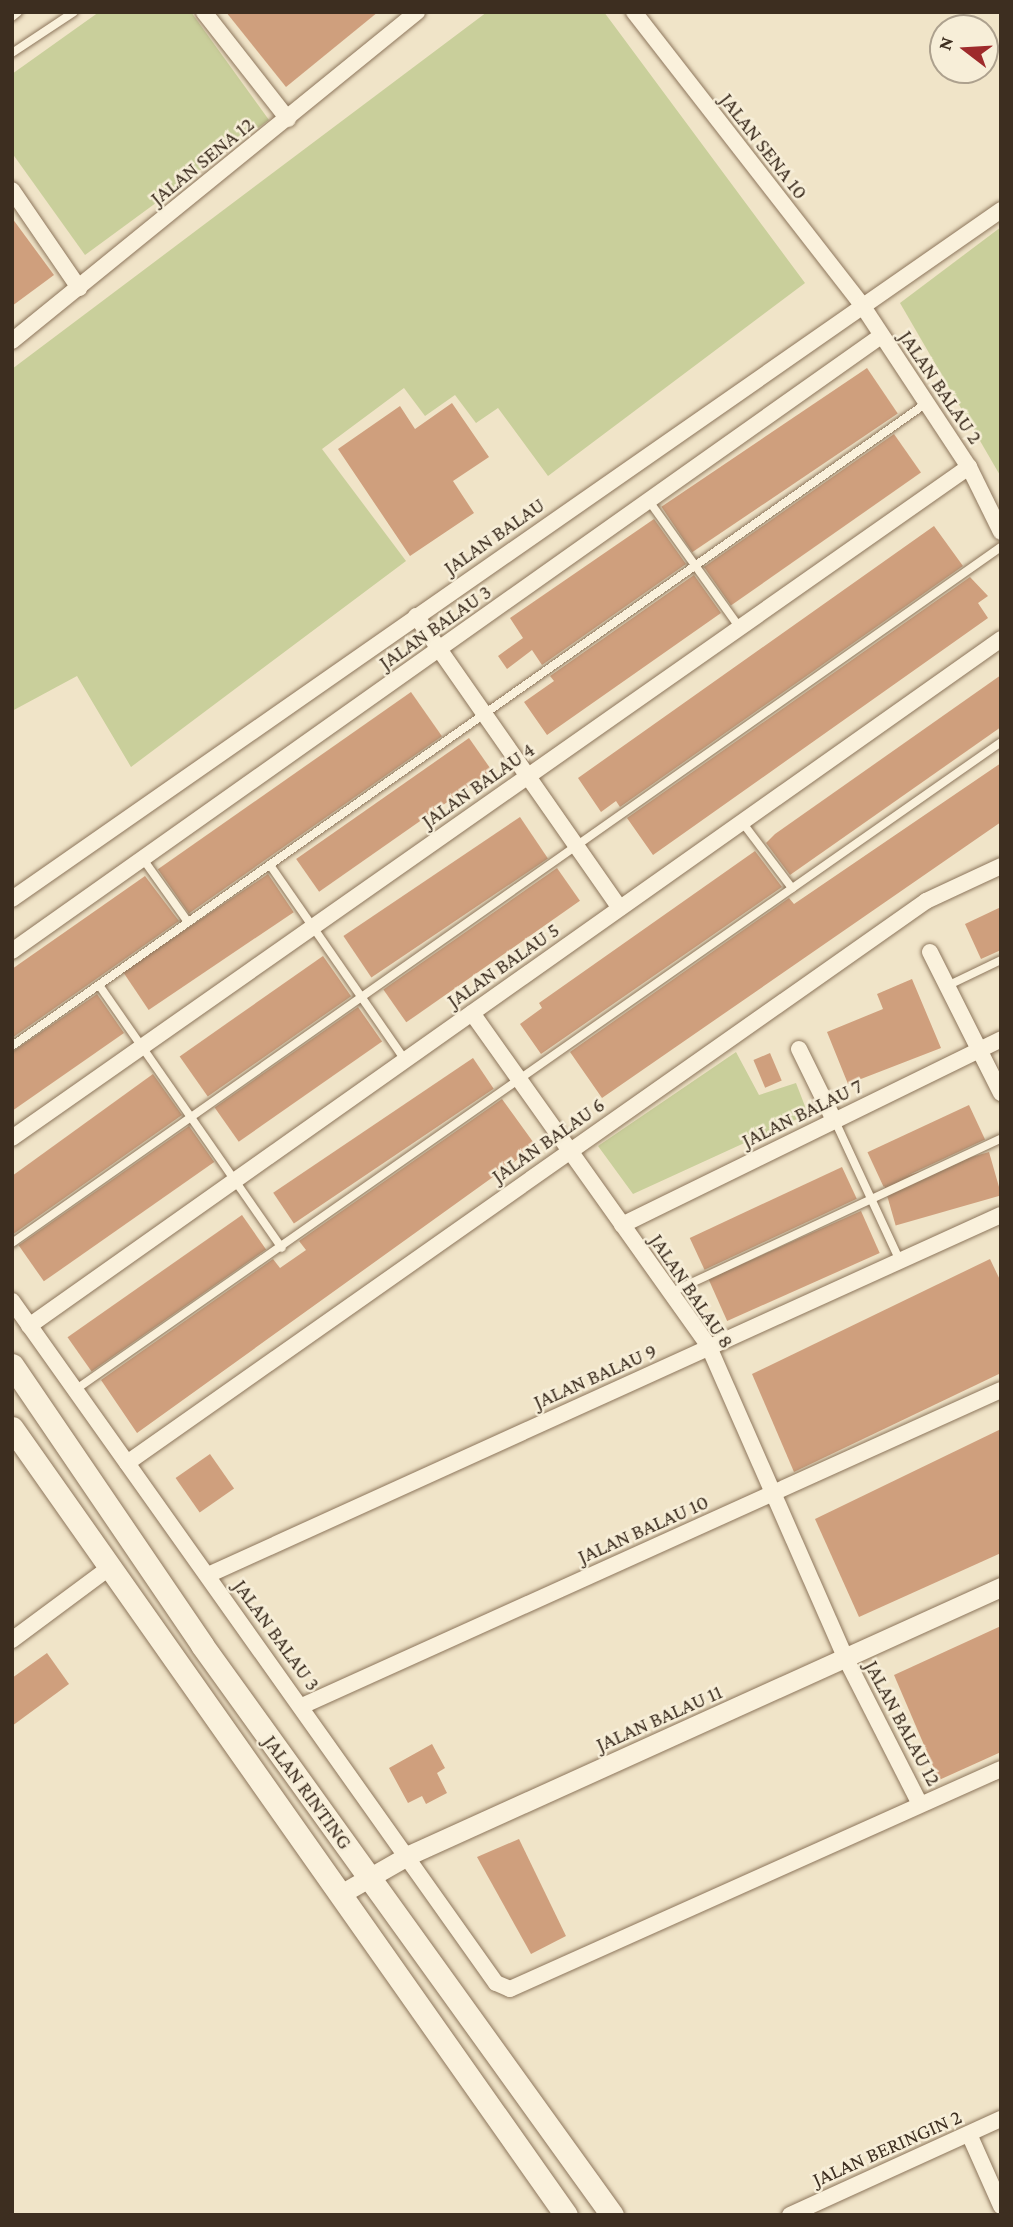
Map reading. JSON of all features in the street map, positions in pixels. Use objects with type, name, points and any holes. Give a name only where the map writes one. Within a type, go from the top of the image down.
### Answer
[{"type":"main road","name":"JALAN RINTING","points":[[12,1365],[368,1876],[612,2215]]},
{"type":"main road","name":"JALAN RINTING","points":[[12,1428],[566,2215]]},
{"type":"street","points":[[204,12],[288,119]]},
{"type":"street","name":"JALAN SENA 12","points":[[13,339],[417,12]]},
{"type":"street","name":"JALAN SENA 10","points":[[634,12],[862,305]]},
{"type":"street","points":[[12,190],[79,288]]},
{"type":"street","name":"JALAN BALAU","points":[[12,899],[1001,210]]},
{"type":"street","name":"JALAN BALAU 2","points":[[862,305],[969,467],[1001,532]]},
{"type":"street","name":"JALAN BALAU 3","points":[[12,951],[881,336]]},
{"type":"street","name":"JALAN BALAU 4","points":[[12,1138],[969,467]]},
{"type":"street","points":[[416,616],[620,908]]},
{"type":"street","name":"JALAN BALAU 5","points":[[29,1326],[1001,639]]},
{"type":"street","name":"JALAN BALAU 6","points":[[127,1464],[926,901],[1001,866]]},
{"type":"street","points":[[930,952],[1001,1093]]},
{"type":"street","name":"JALAN BALAU 8","points":[[472,1013],[709,1348],[846,1659]]},
{"type":"street","name":"JALAN BALAU 7","points":[[622,1225],[1001,1039]]},
{"type":"street","points":[[799,1049],[834,1120]]},
{"type":"street","name":"JALAN BALAU 9","points":[[208,1575],[1001,1215]]},
{"type":"street","name":"JALAN BALAU 3","points":[[12,1301],[410,1855],[496,1983],[510,1989],[919,1802]]},
{"type":"street","name":"JALAN BALAU 10","points":[[302,1706],[1001,1390]]},
{"type":"street","points":[[12,1640],[109,1568]]},
{"type":"street","name":"JALAN BALAU 11","points":[[339,1895],[368,1876],[410,1855],[1001,1587]]},
{"type":"street","name":"JALAN BALAU 12","points":[[846,1659],[919,1802],[1001,1769]]},
{"type":"street","name":"JALAN BERINGIN 2","points":[[790,2215],[1001,2119]]},
{"type":"street","points":[[969,2134],[1001,2206]]},
{"type":"lane","points":[[12,17],[18,12]]},
{"type":"lane","points":[[12,53],[74,12]]},
{"type":"lane","points":[[12,1046],[928,402]]},
{"type":"lane","points":[[649,501],[740,628]]},
{"type":"lane","points":[[12,1242],[1001,547]]},
{"type":"lane","points":[[75,1390],[282,1248],[1001,741]]},
{"type":"lane","points":[[742,822],[792,888]]},
{"type":"lane","points":[[143,859],[188,922]]},
{"type":"lane","points":[[270,864],[405,1060]]},
{"type":"lane","points":[[947,986],[1001,960]]},
{"type":"lane","points":[[99,985],[282,1248]]},
{"type":"lane","points":[[834,1120],[900,1261]]},
{"type":"lane","points":[[670,1293],[1001,1139]]},
{"type":"green space","points":[[99,12],[191,12],[269,120],[85,255],[12,153],[12,74]]},
{"type":"green space","points":[[487,12],[604,12],[805,283],[548,476],[498,408],[476,423],[455,395],[425,416],[404,388],[322,449],[406,561],[131,767],[77,676],[12,711],[12,369]]},
{"type":"green space","points":[[1001,227],[1001,477],[900,303]]},
{"type":"green space","points":[[736,1052],[759,1095],[796,1083],[808,1114],[633,1194],[598,1146]]},
{"type":"building","points":[[226,12],[378,12],[286,87]]},
{"type":"building","points":[[12,218],[54,275],[12,306]]},
{"type":"building","points":[[867,368],[898,414],[692,552],[661,507]]},
{"type":"building","points":[[452,403],[489,457],[453,481],[474,513],[410,556],[338,449],[400,406],[415,429]]},
{"type":"building","points":[[894,434],[921,473],[731,606],[704,567]]},
{"type":"building","points":[[654,519],[686,564],[542,665],[532,650],[507,669],[498,656],[523,638],[510,618]]},
{"type":"building","points":[[934,526],[963,566],[620,807],[616,801],[601,812],[578,778]]},
{"type":"building","points":[[694,575],[721,613],[547,735],[524,702],[554,681],[550,676]]},
{"type":"building","points":[[970,577],[988,596],[978,603],[988,618],[653,855],[627,818]]},
{"type":"building","points":[[1001,675],[1001,727],[790,875],[766,843],[775,834]]},
{"type":"building","points":[[411,692],[442,736],[189,913],[158,869]]},
{"type":"building","points":[[469,738],[492,771],[319,892],[296,859]]},
{"type":"building","points":[[1001,763],[1001,822],[602,1098],[570,1052],[789,898],[794,904]]},
{"type":"building","points":[[520,817],[548,858],[371,978],[343,936]]},
{"type":"building","points":[[755,851],[782,887],[541,1054],[520,1024],[542,1008],[539,1003]]},
{"type":"building","points":[[557,868],[580,901],[406,1022],[383,990]]},
{"type":"building","points":[[268,874],[294,912],[149,1010],[123,972]]},
{"type":"building","points":[[145,876],[179,921],[12,1038],[12,969]]},
{"type":"building","points":[[1001,907],[1001,950],[981,959],[965,924]]},
{"type":"building","points":[[323,956],[351,996],[208,1097],[180,1056]]},
{"type":"building","points":[[912,979],[941,1048],[848,1084],[827,1032],[883,1009],[877,994]]},
{"type":"building","points":[[97,994],[124,1033],[12,1111],[12,1052]]},
{"type":"building","points":[[358,1007],[382,1041],[239,1142],[215,1107]]},
{"type":"building","points":[[770,1053],[782,1081],[765,1088],[753,1060]]},
{"type":"building","points":[[473,1058],[494,1089],[294,1223],[273,1193]]},
{"type":"building","points":[[153,1074],[182,1115],[12,1235],[12,1176]]},
{"type":"building","points":[[502,1099],[536,1146],[137,1433],[101,1380],[273,1259],[280,1268],[306,1250],[299,1241]]},
{"type":"building","points":[[969,1105],[985,1139],[884,1187],[867,1152]]},
{"type":"building","points":[[189,1126],[214,1162],[44,1281],[19,1245]]},
{"type":"building","points":[[989,1152],[1001,1195],[896,1226],[883,1182]]},
{"type":"building","points":[[842,1167],[857,1199],[705,1270],[690,1238]]},
{"type":"building","points":[[861,1211],[880,1253],[727,1321],[708,1279]]},
{"type":"building","points":[[242,1215],[266,1249],[92,1372],[68,1337]]},
{"type":"building","points":[[990,1259],[1001,1282],[1001,1373],[794,1472],[752,1374]]},
{"type":"building","points":[[1001,1429],[1001,1553],[859,1617],[815,1519]]},
{"type":"building","points":[[210,1454],[234,1488],[200,1512],[176,1478]]},
{"type":"building","points":[[1001,1626],[1001,1752],[939,1780],[894,1675]]},
{"type":"building","points":[[47,1653],[69,1684],[12,1726],[12,1678]]},
{"type":"building","points":[[432,1744],[445,1768],[437,1773],[447,1793],[426,1804],[422,1796],[408,1803],[389,1768]]},
{"type":"building","points":[[519,1839],[566,1936],[531,1954],[477,1857]]}]
